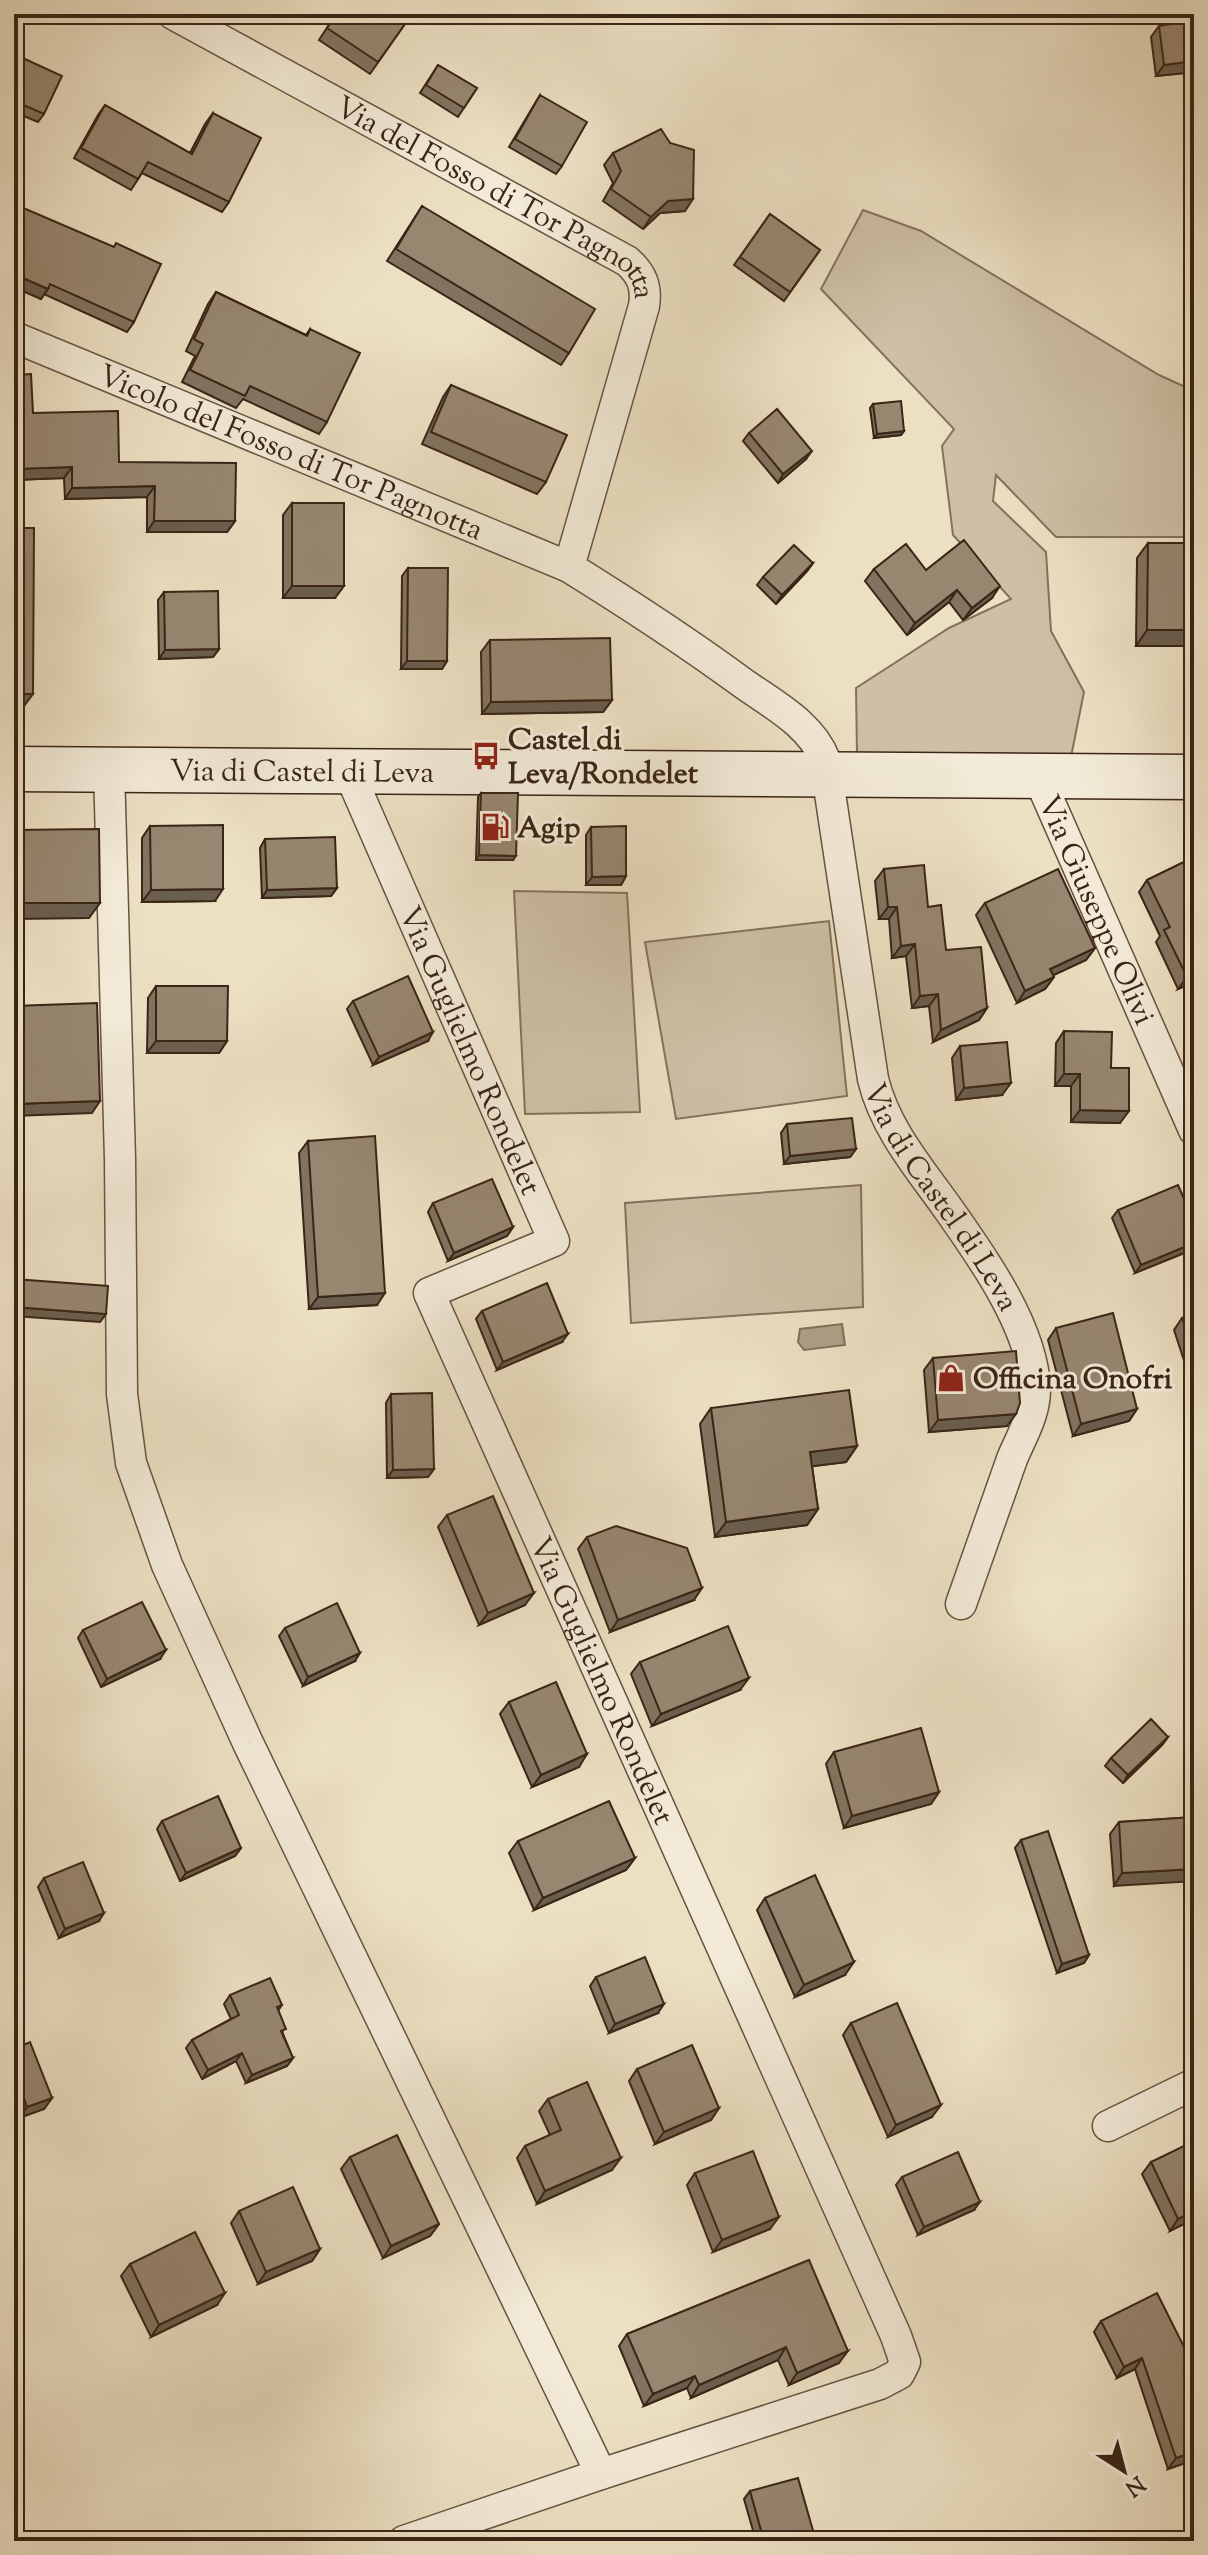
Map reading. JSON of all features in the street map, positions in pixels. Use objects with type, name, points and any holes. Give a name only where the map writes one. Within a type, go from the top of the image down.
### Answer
[{"type":"street","name":"Via del Fosso di Tor Pagnotta","points":[[173,14],[627,261],[638,270],[645,289],[644,306],[569,567]]},
{"type":"street","name":"Vicolo del Fosso di Tor Pagnotta","points":[[14,337],[569,567]]},
{"type":"street","points":[[569,567],[673,632],[799,724],[819,746],[829,774]]},
{"type":"street","name":"Via di Castel di Leva","points":[[14,769],[1194,777]]},
{"type":"street","points":[[109,769],[120,1159],[122,1394],[131,1463],[167,1565],[248,1743],[601,2474]]},
{"type":"street","name":"Via Guglielmo Rondelet","points":[[348,770],[554,1241],[429,1293],[890,2322],[905,2362],[899,2374],[880,2384],[404,2541]]},
{"type":"street","name":"Via di Castel di Leva","points":[[829,774],[878,1097],[896,1134],[977,1249],[1000,1288],[1016,1320],[1033,1373],[1035,1391],[1028,1424],[1013,1456],[961,1604]]},
{"type":"street","name":"Via Giuseppe Olivi","points":[[1039,778],[1194,1130]]},
{"type":"street","points":[[1108,2126],[1194,2084]]},
{"type":"shaded area","points":[[863,210],[921,231],[1159,375],[1194,391],[1194,537],[1056,537],[996,475],[993,501],[1046,552],[1051,631],[1084,692],[1071,757],[857,753],[856,688],[949,628],[1011,599],[953,535],[942,446],[954,429],[821,289]]},
{"type":"shaded area","points":[[514,891],[627,893],[640,1112],[525,1114]]},
{"type":"shaded area","points":[[829,921],[847,1096],[676,1119],[645,942]]},
{"type":"shaded area","points":[[861,1185],[863,1307],[631,1323],[625,1203]]},
{"type":"shaded area","points":[[842,1324],[845,1345],[804,1350],[798,1342],[800,1329]]},
{"type":"building","points":[[337,14],[412,14],[378,62],[327,28]]},
{"type":"building","points":[[1194,20],[1194,61],[1164,65],[1159,26]]},
{"type":"building","points":[[14,54],[62,76],[44,114],[14,101]]},
{"type":"building","points":[[438,65],[477,88],[464,108],[426,85]]},
{"type":"building","points":[[540,95],[587,122],[562,166],[515,139]]},
{"type":"building","points":[[105,105],[192,154],[213,113],[261,138],[229,202],[148,162],[138,179],[81,148]]},
{"type":"building","points":[[661,129],[670,143],[694,150],[693,199],[668,201],[651,217],[611,189],[621,171],[613,153]]},
{"type":"building","points":[[14,204],[114,247],[116,243],[161,264],[134,322],[50,284],[48,289],[14,274]]},
{"type":"building","points":[[422,206],[595,309],[569,353],[396,249]]},
{"type":"building","points":[[770,214],[820,250],[790,292],[740,257]]},
{"type":"building","points":[[216,292],[307,336],[310,329],[360,353],[327,422],[250,386],[245,396],[190,370],[203,344],[194,339]]},
{"type":"building","points":[[31,374],[33,413],[118,411],[119,462],[236,463],[235,521],[154,521],[155,486],[72,488],[72,467],[14,469],[14,375]]},
{"type":"building","points":[[451,385],[567,435],[546,482],[431,432]]},
{"type":"building","points":[[901,401],[904,431],[877,434],[873,404]]},
{"type":"building","points":[[777,409],[812,451],[783,474],[749,433]]},
{"type":"building","points":[[292,503],[344,503],[344,586],[292,586]]},
{"type":"building","points":[[14,528],[34,528],[33,694],[14,694]]},
{"type":"building","points":[[964,540],[1000,586],[972,608],[957,590],[915,623],[874,569],[906,544],[926,570]]},
{"type":"building","points":[[1148,543],[1194,543],[1194,630],[1147,630]]},
{"type":"building","points":[[794,545],[813,563],[782,595],[763,577]]},
{"type":"building","points":[[408,568],[448,568],[447,661],[407,661]]},
{"type":"building","points":[[218,591],[219,649],[165,650],[164,592]]},
{"type":"building","points":[[610,638],[612,700],[491,702],[490,640]]},
{"type":"building","name":"Agip","points":[[481,793],[518,793],[516,856],[479,855]]},
{"type":"building","points":[[223,825],[223,889],[151,890],[150,826]]},
{"type":"building","points":[[626,826],[626,876],[592,877],[591,827]]},
{"type":"building","points":[[99,829],[100,903],[14,903],[14,830]]},
{"type":"building","points":[[335,837],[337,888],[267,890],[265,839]]},
{"type":"building","points":[[1194,857],[1194,974],[1187,977],[1164,930],[1170,927],[1147,880]]},
{"type":"building","points":[[924,865],[928,907],[941,905],[946,950],[981,947],[987,1008],[941,1030],[938,994],[920,996],[915,944],[901,946],[897,907],[888,907],[884,869]]},
{"type":"building","points":[[1058,869],[1095,948],[1050,969],[1054,977],[1025,991],[985,903]]},
{"type":"building","points":[[408,976],[433,1032],[379,1057],[353,1001]]},
{"type":"building","points":[[156,986],[228,986],[227,1041],[156,1041]]},
{"type":"building","points":[[97,1003],[100,1101],[14,1104],[14,1006]]},
{"type":"building","points":[[1064,1031],[1112,1032],[1111,1068],[1129,1068],[1129,1111],[1080,1110],[1080,1074],[1064,1074]]},
{"type":"building","points":[[1007,1042],[1011,1083],[964,1088],[960,1046]]},
{"type":"building","points":[[852,1118],[856,1149],[790,1156],[787,1124]]},
{"type":"building","points":[[375,1136],[385,1293],[318,1297],[308,1141]]},
{"type":"building","points":[[492,1179],[513,1227],[454,1253],[433,1203]]},
{"type":"building","points":[[1178,1185],[1194,1222],[1194,1243],[1141,1265],[1118,1210]]},
{"type":"building","points":[[14,1279],[108,1286],[106,1314],[14,1307]]},
{"type":"building","points":[[547,1283],[568,1334],[503,1362],[482,1311]]},
{"type":"building","points":[[1113,1313],[1137,1409],[1081,1424],[1056,1328]]},
{"type":"building","points":[[1194,1314],[1194,1353],[1182,1318]]},
{"type":"building","points":[[1016,1351],[1020,1403],[1016,1414],[938,1420],[933,1358]]},
{"type":"building","points":[[849,1390],[857,1446],[810,1452],[818,1509],[726,1522],[711,1408]]},
{"type":"building","points":[[432,1393],[434,1469],[393,1470],[391,1394]]},
{"type":"building","points":[[493,1496],[534,1593],[488,1613],[447,1515]]},
{"type":"building","points":[[616,1526],[687,1548],[702,1588],[618,1620],[587,1537]]},
{"type":"building","points":[[142,1602],[166,1650],[107,1679],[83,1630]]},
{"type":"building","points":[[337,1603],[360,1653],[308,1677],[285,1628]]},
{"type":"building","points":[[728,1626],[749,1678],[661,1714],[640,1662]]},
{"type":"building","points":[[556,1682],[587,1754],[541,1775],[509,1702]]},
{"type":"building","points":[[1151,1719],[1168,1737],[1128,1775],[1111,1758]]},
{"type":"building","points":[[921,1728],[939,1792],[852,1816],[834,1752]]},
{"type":"building","points":[[218,1796],[241,1848],[186,1873],[162,1821]]},
{"type":"building","points":[[609,1801],[635,1858],[543,1898],[518,1841]]},
{"type":"building","points":[[1194,1817],[1194,1869],[1122,1873],[1119,1822]]},
{"type":"building","points":[[1048,1831],[1089,1955],[1062,1964],[1021,1840]]},
{"type":"building","points":[[83,1862],[104,1913],[65,1929],[44,1878]]},
{"type":"building","points":[[815,1875],[854,1962],[804,1985],[765,1898]]},
{"type":"building","points":[[645,1957],[664,2004],[615,2024],[596,1977]]},
{"type":"building","points":[[270,1978],[282,2005],[277,2007],[286,2029],[281,2031],[293,2058],[252,2075],[242,2053],[208,2070],[192,2040],[239,2015],[230,1995]]},
{"type":"building","points":[[897,2003],[941,2105],[896,2125],[851,2023]]},
{"type":"building","points":[[14,2033],[19,2047],[30,2042],[52,2098],[27,2107],[22,2092],[14,2095]]},
{"type":"building","points":[[692,2045],[719,2108],[664,2132],[637,2069]]},
{"type":"building","points":[[587,2082],[621,2158],[545,2191],[525,2146],[561,2130],[548,2099]]},
{"type":"building","points":[[397,2135],[439,2224],[391,2246],[350,2157]]},
{"type":"building","points":[[1194,2141],[1194,2211],[1178,2219],[1151,2162]]},
{"type":"building","points":[[753,2151],[779,2217],[722,2240],[695,2173]]},
{"type":"building","points":[[958,2152],[980,2202],[924,2227],[902,2177]]},
{"type":"building","points":[[293,2187],[320,2249],[266,2272],[239,2211]]},
{"type":"building","points":[[195,2232],[225,2293],[159,2325],[130,2264]]},
{"type":"building","points":[[809,2260],[848,2351],[797,2373],[786,2347],[699,2385],[695,2376],[653,2394],[627,2334]]},
{"type":"building","points":[[1157,2293],[1194,2367],[1194,2452],[1176,2458],[1142,2358],[1124,2367],[1101,2321]]},
{"type":"building","points":[[798,2478],[814,2534],[789,2541],[764,2541],[750,2491]]},
{"type":"place","name":"Castel di Leva/Rondelet","points":[[486,756]]},
{"type":"place","name":"Agip","points":[[495,827]]},
{"type":"place","name":"Officina Onofri","points":[[951,1378]]}]
